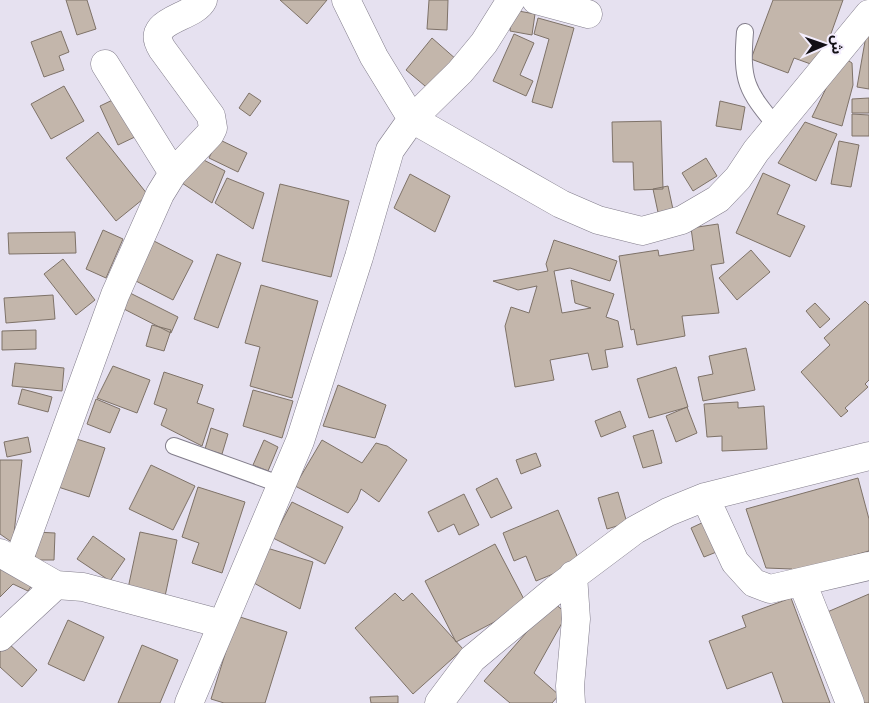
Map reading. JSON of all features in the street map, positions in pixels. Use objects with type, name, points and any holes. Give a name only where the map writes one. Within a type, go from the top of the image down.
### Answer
[{"type":"street","points":[[203,0],[196,9],[165,24],[158,33],[159,44],[162,49],[208,111],[213,122],[210,134],[173,173],[160,194],[115,295],[9,557],[56,585],[83,587],[222,624]]},
{"type":"street","points":[[346,0],[374,57],[412,119],[560,204],[598,220],[642,231],[682,220],[718,199],[738,178],[756,151],[869,14]]},
{"type":"street","points":[[189,703],[300,441],[359,257],[390,150],[412,119],[460,72],[478,50],[511,0]]},
{"type":"street","points":[[536,0],[588,14]]},
{"type":"street","points":[[105,64],[173,173]]},
{"type":"street","points":[[439,703],[472,659],[574,575],[635,530],[668,512],[704,497],[869,456]]},
{"type":"street","points":[[704,497],[735,562],[754,583],[770,589],[869,566]]},
{"type":"street","points":[[571,703],[570,686],[576,619],[574,575]]},
{"type":"street","points":[[802,582],[850,703]]},
{"type":"street","points":[[0,637],[56,585]]},
{"type":"lane","points":[[745,32],[742,64],[746,80],[752,95],[777,127]]},
{"type":"lane","points":[[174,446],[282,485]]},
{"type":"building","points":[[66,0],[87,0],[96,29],[77,35]]},
{"type":"building","points":[[280,0],[327,0],[307,24]]},
{"type":"building","points":[[429,0],[448,0],[447,30],[427,29]]},
{"type":"building","points":[[773,0],[843,0],[819,67],[794,58],[788,73],[751,59]]},
{"type":"building","points":[[513,10],[535,14],[532,35],[510,31]]},
{"type":"building","points":[[538,18],[574,28],[552,108],[532,102],[549,39],[534,34]]},
{"type":"building","points":[[867,30],[869,31],[869,89],[857,87]]},
{"type":"building","points":[[61,31],[69,52],[59,56],[64,70],[44,77],[31,42]]},
{"type":"building","points":[[514,34],[534,43],[520,75],[533,81],[526,96],[493,81]]},
{"type":"building","points":[[432,38],[457,60],[431,91],[406,70]]},
{"type":"building","points":[[846,59],[852,63],[853,85],[842,126],[812,117],[835,70]]},
{"type":"building","points":[[64,86],[84,121],[51,139],[31,104]]},
{"type":"building","points":[[249,93],[261,101],[250,116],[239,108]]},
{"type":"building","points":[[121,96],[139,135],[118,145],[100,106]]},
{"type":"building","points":[[869,98],[869,113],[852,113],[852,99]]},
{"type":"building","points":[[720,101],[745,107],[741,130],[716,126]]},
{"type":"building","points":[[852,114],[869,115],[869,136],[852,136]]},
{"type":"building","points":[[661,121],[663,189],[634,190],[633,162],[613,162],[612,122]]},
{"type":"building","points":[[805,122],[837,134],[816,181],[778,163]]},
{"type":"building","points":[[98,132],[148,195],[116,221],[66,158]]},
{"type":"building","points":[[218,139],[247,153],[238,172],[209,158]]},
{"type":"building","points":[[839,141],[859,145],[851,187],[831,184]]},
{"type":"building","points":[[196,156],[225,171],[212,203],[179,181]]},
{"type":"building","points":[[706,158],[717,176],[693,191],[682,173]]},
{"type":"building","points":[[763,173],[790,185],[777,214],[805,226],[790,257],[736,233]]},
{"type":"building","points":[[410,174],[450,196],[435,232],[394,208]]},
{"type":"building","points":[[227,178],[264,193],[253,229],[215,203]]},
{"type":"building","points":[[280,184],[349,201],[331,277],[262,261]]},
{"type":"building","points":[[668,186],[674,214],[659,217],[653,189]]},
{"type":"building","points":[[718,224],[724,263],[711,265],[719,313],[682,316],[685,336],[637,345],[634,329],[631,330],[619,256],[658,250],[659,256],[694,250],[691,228]]},
{"type":"building","points":[[103,230],[123,239],[106,278],[86,269]]},
{"type":"building","points":[[75,232],[76,253],[9,254],[8,233]]},
{"type":"building","points":[[152,240],[193,261],[173,300],[132,279]]},
{"type":"building","points":[[554,240],[617,261],[610,281],[570,268],[554,271],[562,313],[591,308],[575,303],[571,280],[614,294],[606,317],[618,321],[623,347],[605,350],[608,367],[592,370],[588,353],[550,360],[554,380],[515,387],[505,326],[511,307],[529,313],[537,286],[518,290],[493,281],[548,271],[546,264]]},
{"type":"building","points":[[751,250],[770,272],[737,300],[719,278]]},
{"type":"building","points":[[217,254],[241,263],[218,328],[194,319]]},
{"type":"building","points":[[63,259],[95,300],[76,315],[44,274]]},
{"type":"building","points":[[261,285],[318,301],[292,398],[250,386],[260,347],[245,343]]},
{"type":"building","points":[[128,292],[178,317],[171,333],[120,307]]},
{"type":"building","points":[[53,295],[55,319],[6,323],[4,298]]},
{"type":"building","points":[[865,301],[869,305],[869,380],[865,384],[868,387],[845,408],[848,411],[841,417],[801,372],[830,345],[824,338]]},
{"type":"building","points":[[815,303],[830,319],[820,328],[806,311]]},
{"type":"building","points":[[152,325],[171,330],[164,351],[146,346]]},
{"type":"building","points":[[36,330],[36,349],[2,350],[2,331]]},
{"type":"building","points":[[746,348],[755,390],[703,401],[698,377],[713,374],[709,356]]},
{"type":"building","points":[[15,363],[64,368],[62,391],[12,386]]},
{"type":"building","points":[[113,366],[150,380],[137,413],[97,398]]},
{"type":"building","points":[[676,367],[688,407],[649,418],[637,379]]},
{"type":"building","points":[[164,372],[203,385],[197,403],[214,409],[202,446],[161,425],[167,409],[154,404]]},
{"type":"building","points":[[338,385],[386,405],[375,438],[323,426]]},
{"type":"building","points":[[22,389],[52,397],[48,412],[18,404]]},
{"type":"building","points":[[253,390],[293,401],[282,438],[243,426]]},
{"type":"building","points":[[96,399],[120,409],[110,433],[87,424]]},
{"type":"building","points":[[738,402],[738,408],[764,406],[767,449],[722,451],[722,436],[707,437],[704,404]]},
{"type":"building","points":[[687,407],[697,433],[676,442],[666,416]]},
{"type":"building","points":[[620,411],[626,427],[601,437],[595,421]]},
{"type":"building","points":[[211,428],[228,434],[222,454],[205,449]]},
{"type":"building","points":[[653,430],[662,463],[643,468],[633,436]]},
{"type":"building","points":[[67,436],[105,448],[89,497],[52,485]]},
{"type":"building","points":[[28,437],[31,452],[7,457],[4,442]]},
{"type":"building","points":[[264,440],[278,447],[268,471],[253,465]]},
{"type":"building","points":[[322,440],[362,463],[376,443],[387,446],[407,460],[379,502],[361,489],[357,500],[348,513],[295,486]]},
{"type":"building","points":[[536,453],[541,466],[521,474],[516,460]]},
{"type":"building","points":[[0,460],[22,460],[13,543],[0,534]]},
{"type":"building","points":[[151,465],[195,486],[173,530],[129,509]]},
{"type":"building","points":[[497,478],[512,508],[491,518],[476,489]]},
{"type":"building","points":[[858,478],[869,519],[869,551],[793,572],[792,569],[766,568],[746,509]]},
{"type":"building","points":[[198,487],[245,502],[222,573],[192,563],[199,543],[182,537]]},
{"type":"building","points":[[618,492],[627,523],[607,529],[598,498]]},
{"type":"building","points":[[464,494],[479,525],[459,535],[454,524],[438,532],[428,512]]},
{"type":"building","points":[[292,502],[343,527],[325,564],[273,538]]},
{"type":"building","points":[[558,510],[580,563],[536,581],[526,556],[514,561],[503,533]]},
{"type":"building","points":[[706,521],[719,551],[704,557],[691,528]]},
{"type":"building","points":[[35,532],[55,533],[54,560],[35,560]]},
{"type":"building","points":[[140,532],[177,540],[164,601],[127,593]]},
{"type":"building","points":[[93,536],[125,559],[110,581],[77,559]]},
{"type":"building","points":[[495,544],[527,605],[456,642],[425,581]]},
{"type":"building","points":[[267,548],[313,562],[300,609],[254,583]]},
{"type":"building","points":[[0,568],[32,585],[28,591],[13,584],[0,597]]},
{"type":"building","points":[[395,593],[403,601],[412,593],[463,649],[413,694],[355,628]]},
{"type":"building","points":[[869,594],[869,703],[864,703],[825,613]]},
{"type":"building","points":[[791,598],[830,703],[783,703],[772,672],[727,689],[709,641],[746,627],[742,616]]},
{"type":"building","points":[[553,602],[567,614],[534,673],[559,695],[552,703],[510,703],[484,681]]},
{"type":"building","points":[[237,616],[287,632],[265,703],[224,703],[211,699]]},
{"type":"building","points":[[68,620],[104,637],[84,681],[48,664]]},
{"type":"building","points":[[8,643],[37,670],[22,687],[0,667],[0,652]]},
{"type":"building","points":[[142,645],[178,660],[160,703],[118,703]]},
{"type":"building","points":[[398,696],[398,703],[371,703],[370,697]]}]
